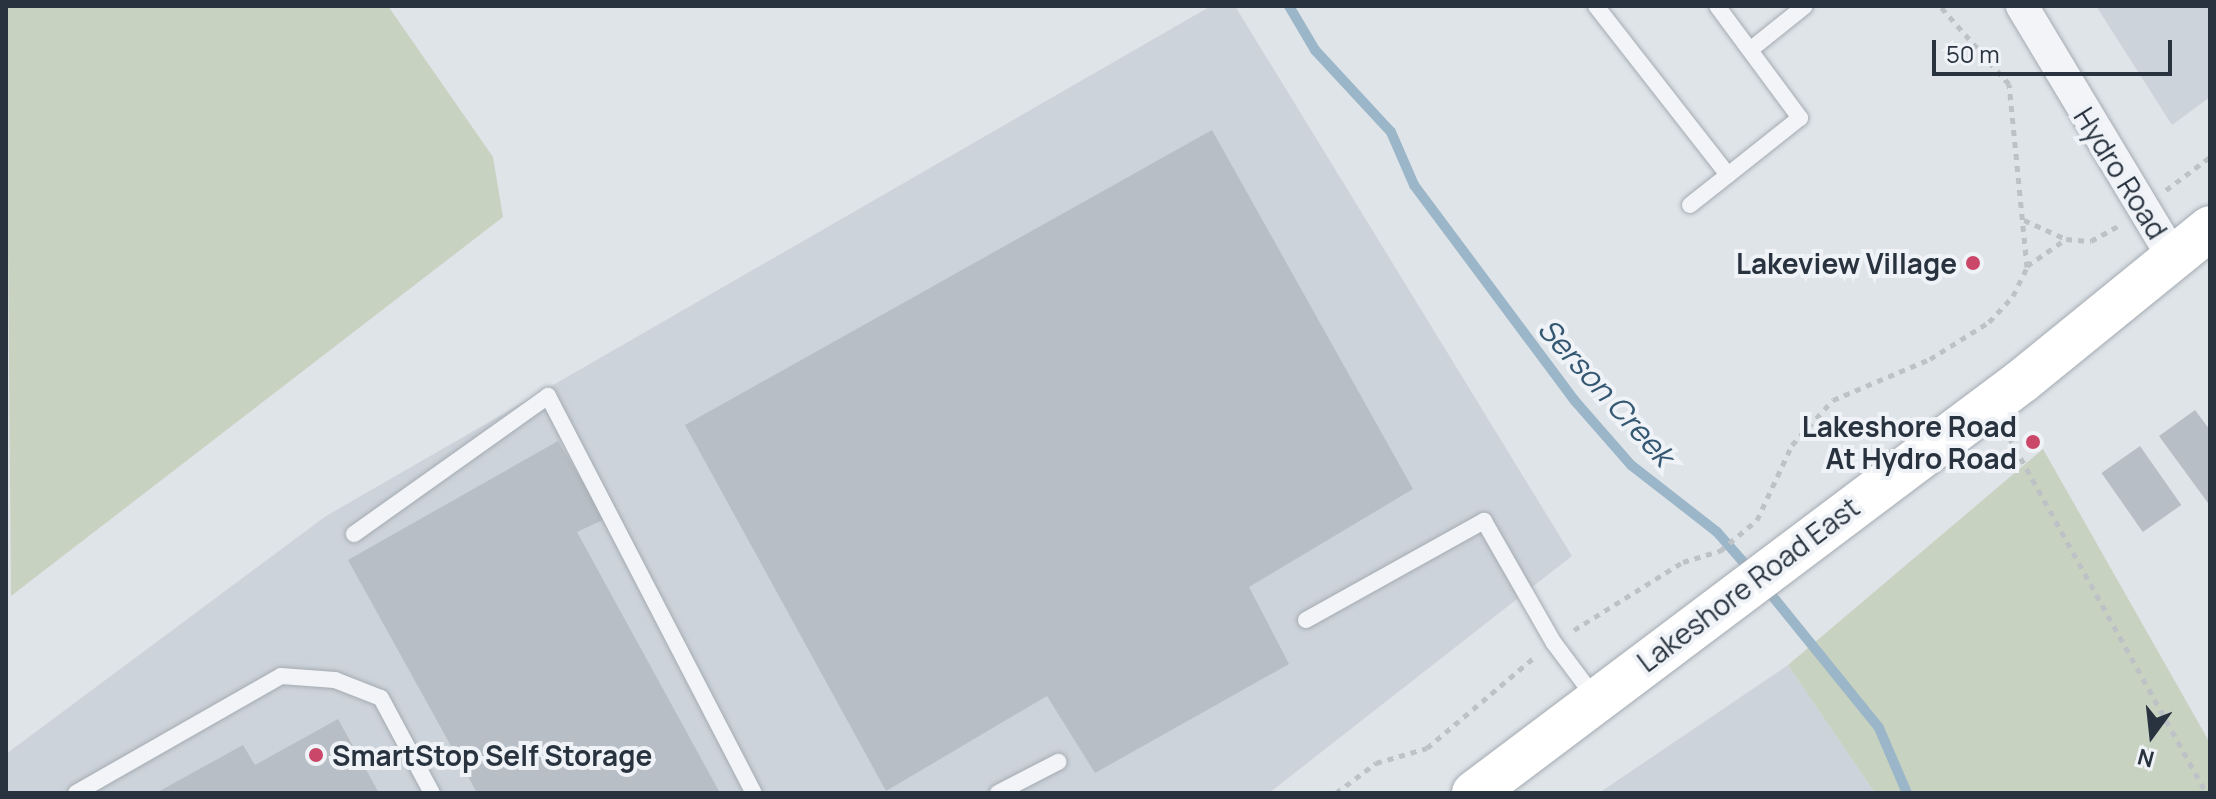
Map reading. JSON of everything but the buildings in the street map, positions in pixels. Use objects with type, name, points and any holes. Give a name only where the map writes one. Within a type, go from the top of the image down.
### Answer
[{"type":"main road","name":"Lakeshore Road East","points":[[1474,793],[1775,562],[1991,404],[2210,228]]},
{"type":"street","name":"Hydro Road","points":[[2022,6],[2172,256]]},
{"type":"lane","points":[[1596,6],[1728,175]]},
{"type":"lane","points":[[1690,205],[1800,118],[1717,6]]},
{"type":"lane","points":[[1750,50],[1805,6]]},
{"type":"lane","points":[[354,534],[548,396],[754,793]]},
{"type":"lane","points":[[1306,620],[1484,521],[1554,643],[1596,699]]},
{"type":"lane","points":[[76,793],[281,676],[335,680],[381,698],[432,793]]},
{"type":"lane","points":[[998,793],[1058,762]]},
{"type":"path","points":[[1940,6],[2009,84],[2027,267]]},
{"type":"path","points":[[2181,178],[2210,157]]},
{"type":"path","points":[[2024,220],[2066,239],[2106,237]]},
{"type":"path","points":[[1583,623],[1683,562],[1720,551],[1757,520],[1810,421],[1833,400],[1930,359],[1989,322],[2027,267],[2066,239]]},
{"type":"path","points":[[1991,404],[2206,793]]},
{"type":"path","points":[[1336,793],[1376,763],[1427,748],[1530,660]]},
{"type":"shaded area","points":[[1211,6],[1235,6],[1572,556],[1269,793],[6,793],[6,754],[326,516]]},
{"type":"shaded area","points":[[2096,6],[2210,6],[2210,97],[2172,125]]},
{"type":"shaded area","points":[[1788,665],[1875,793],[1599,793]]},
{"type":"green space","points":[[6,6],[388,6],[493,157],[503,217],[11,596]]},
{"type":"green space","points":[[2043,449],[2210,743],[2210,793],[1875,793],[1788,665]]},
{"type":"waterway","name":"Serson Creek","points":[[1289,6],[1315,50],[1391,132],[1414,185],[1575,401],[1631,465],[1717,532],[1752,572]]},
{"type":"waterway","name":"Serson Creek","points":[[1765,587],[1879,728],[1907,793]]},
{"type":"place","name":"Lakeview Village","points":[[1973,263]]},
{"type":"place","name":"Lakeshore Road At Hydro Road","points":[[2033,442]]},
{"type":"place","name":"SmartStop Self Storage","points":[[316,755]]}]
